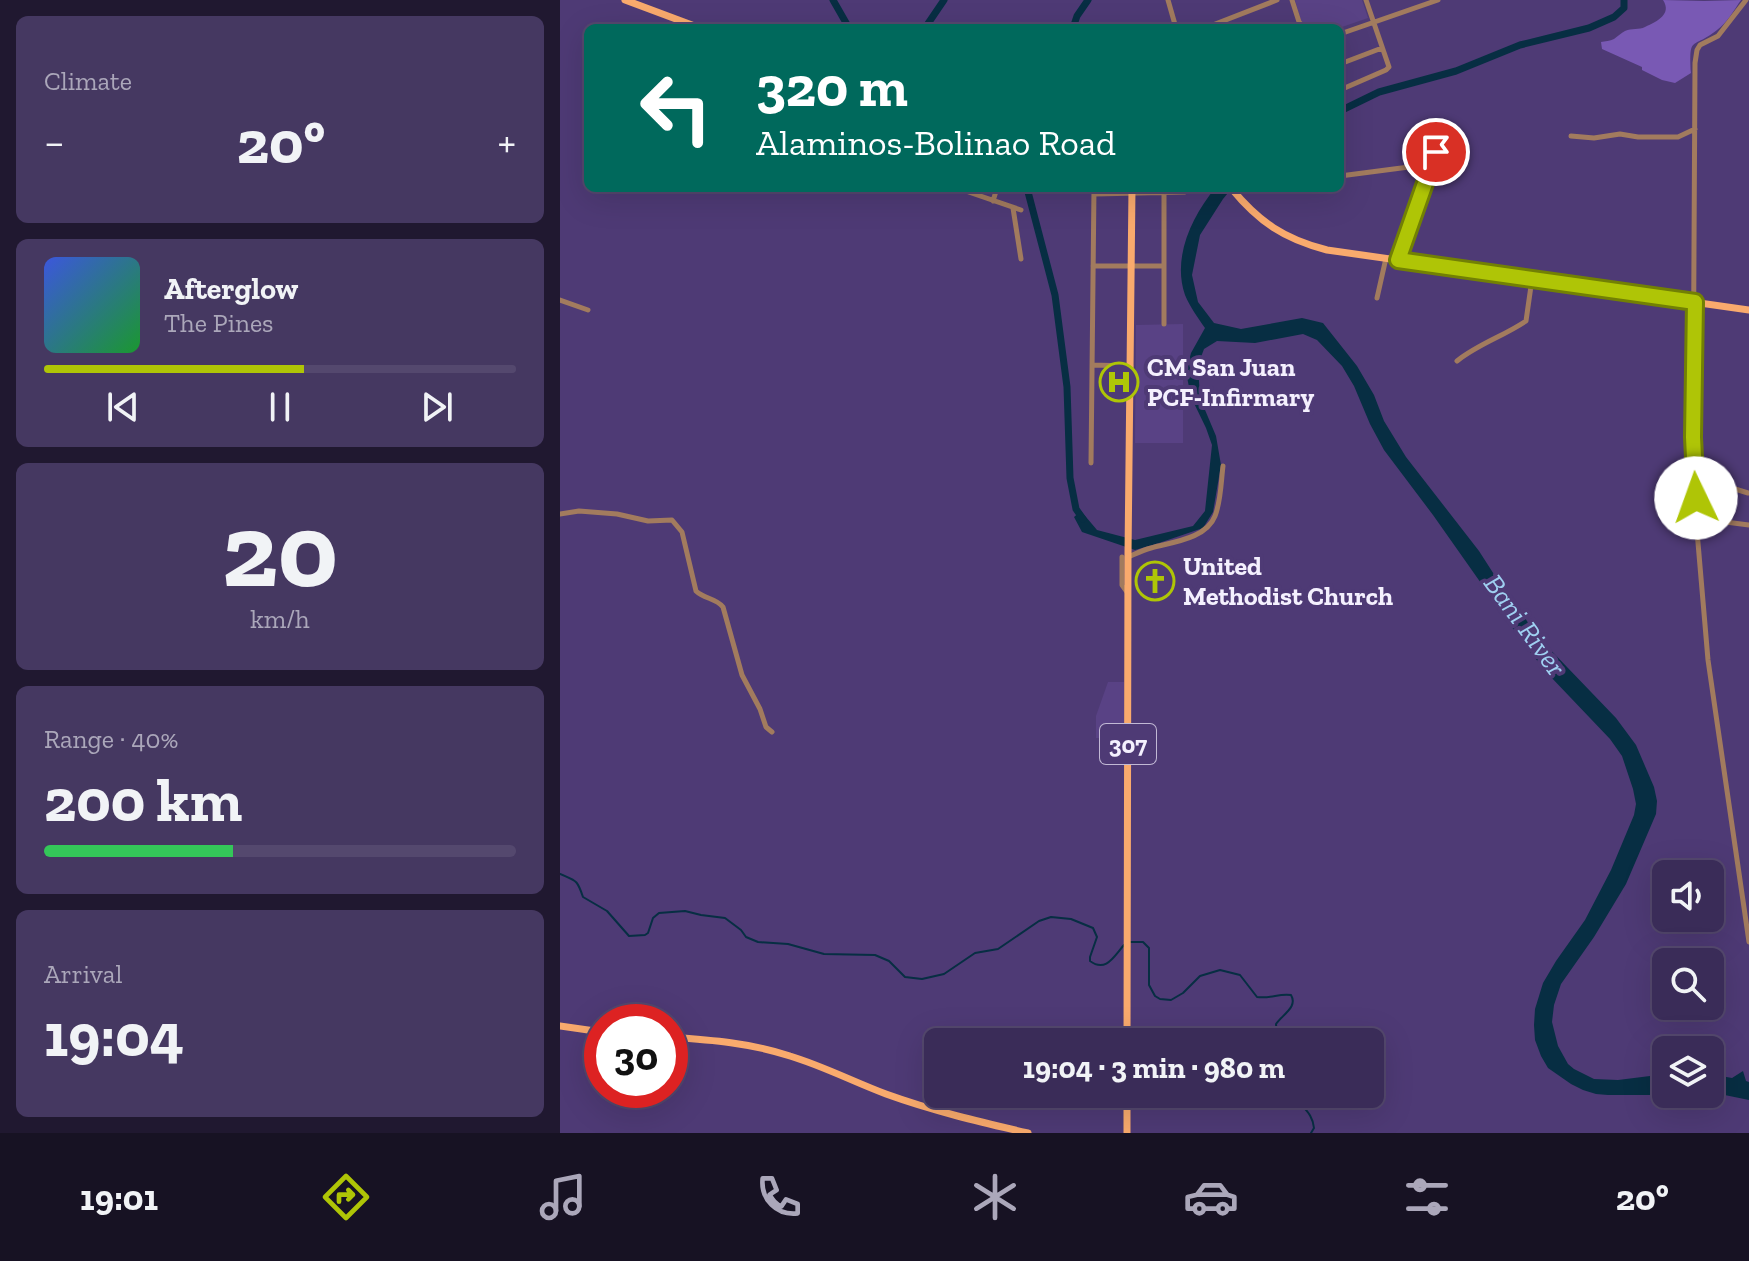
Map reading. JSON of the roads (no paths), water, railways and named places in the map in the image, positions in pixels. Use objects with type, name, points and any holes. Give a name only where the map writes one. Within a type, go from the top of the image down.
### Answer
[{"type":"main road","points":[[625,0],[689,24]]},
{"type":"main road","name":"307","points":[[1127,1028],[1126,556],[1132,192]]},
{"type":"main road","points":[[1234,192],[1254,214],[1272,227],[1306,245],[1327,250],[1749,310]]},
{"type":"main road","points":[[560,1026],[584,1029]]},
{"type":"main road","points":[[688,1038],[757,1046],[949,1115],[1028,1133]]},
{"type":"main road","points":[[1127,1108],[1127,1133]]},
{"type":"street","points":[[1168,0],[1175,24]]},
{"type":"street","points":[[1216,24],[1277,0]]},
{"type":"street","points":[[1292,0],[1299,24]]},
{"type":"street","points":[[1344,88],[1388,69],[1389,65],[1366,0]]},
{"type":"street","points":[[1344,32],[1438,0]]},
{"type":"street","points":[[1746,0],[1718,36],[1700,45],[1695,63],[1693,437],[1708,660],[1749,942]]},
{"type":"street","points":[[1227,20],[1228,24]]},
{"type":"street","points":[[1344,62],[1382,48]]},
{"type":"street","points":[[1571,136],[1594,138],[1620,134],[1678,137],[1696,128]]},
{"type":"street","points":[[1398,260],[1436,152]]},
{"type":"street","points":[[1344,175],[1409,167],[1419,176],[1428,175]]},
{"type":"street","points":[[968,192],[1021,210]]},
{"type":"street","points":[[993,201],[996,192]]},
{"type":"street","points":[[1091,463],[1094,192]]},
{"type":"street","points":[[1164,192],[1164,324]]},
{"type":"street","points":[[1013,208],[1021,259]]},
{"type":"street","points":[[1377,298],[1386,258]]},
{"type":"street","points":[[1093,266],[1164,266]]},
{"type":"street","points":[[1457,361],[1526,321],[1532,279]]},
{"type":"street","points":[[560,300],[588,310]]},
{"type":"street","points":[[1092,365],[1131,366]]},
{"type":"street","points":[[1126,556],[1190,537],[1206,528],[1217,511],[1223,466]]},
{"type":"street","points":[[1695,480],[1748,493]]},
{"type":"street","points":[[560,514],[579,511],[675,522],[682,532],[696,591],[723,607],[742,675],[760,709],[763,722],[772,732]]},
{"type":"street","points":[[1697,515],[1710,520],[1749,525]]},
{"type":"water","points":[[1212,192],[1229,192],[1200,235],[1192,275],[1198,302],[1214,323],[1241,329],[1302,318],[1323,323],[1357,366],[1406,457],[1479,551],[1506,593],[1542,641],[1616,718],[1636,745],[1654,787],[1656,814],[1626,884],[1561,984],[1552,1022],[1558,1046],[1574,1069],[1594,1079],[1652,1076],[1652,1095],[1608,1095],[1583,1090],[1548,1068],[1535,1040],[1535,1009],[1543,983],[1585,920],[1611,870],[1634,815],[1636,804],[1633,789],[1622,756],[1526,647],[1384,450],[1342,366],[1317,340],[1303,334],[1255,343],[1217,341],[1204,349],[1198,365],[1200,398],[1216,436],[1221,465],[1213,512],[1203,528],[1135,550],[1082,532],[1074,517],[1081,511],[1097,530],[1135,540],[1193,526],[1205,511],[1212,445],[1191,397],[1186,372],[1191,353],[1205,328],[1185,295],[1181,266],[1186,238]]},
{"type":"water","points":[[1743,1071],[1749,1082],[1749,1100],[1724,1095],[1724,1077],[1732,1078]]},
{"type":"waterway","points":[[833,0],[847,24]]},
{"type":"waterway","points":[[928,24],[944,0]]},
{"type":"waterway","points":[[1074,24],[1088,0]]},
{"type":"waterway","name":"Bani River","points":[[1344,109],[1379,92],[1456,71],[1520,45],[1589,28],[1614,17],[1624,8],[1624,0]]},
{"type":"waterway","points":[[1028,192],[1055,295],[1067,387],[1070,478],[1076,509],[1083,519]]},
{"type":"waterway","points":[[560,874],[575,881],[583,897],[607,911],[629,936],[648,933],[653,918],[659,913],[685,911],[725,918],[746,937],[758,942],[788,944],[824,954],[875,955],[889,961],[905,977],[922,979],[944,974],[975,953],[998,949],[1039,921],[1051,917],[1071,919],[1093,928],[1097,937],[1090,961],[1096,964],[1109,962],[1124,945]]},
{"type":"waterway","points":[[1130,942],[1143,942],[1149,948],[1149,985],[1160,999],[1171,1000],[1200,976],[1220,970],[1240,975],[1257,997],[1291,995],[1293,1003],[1276,1024],[1276,1028]]},
{"type":"waterway","points":[[1304,1108],[1311,1117],[1314,1128],[1311,1133]]},
{"type":"place","name":"CM San Juan PCF-Infirmary","points":[[1119,382]]},
{"type":"place","name":"United Methodist Church","points":[[1155,581]]}]
